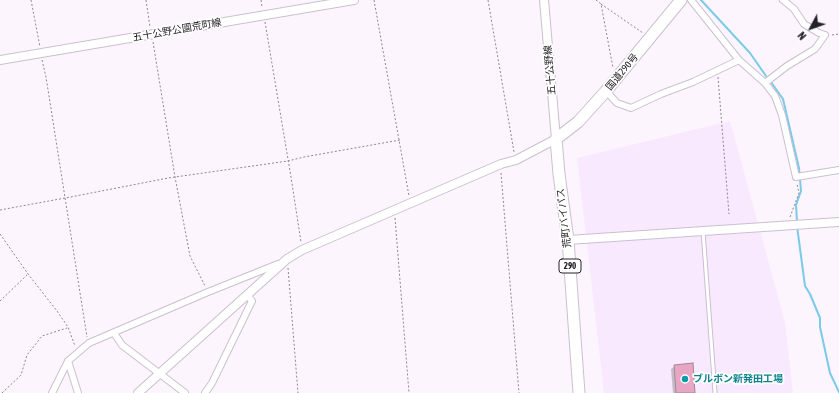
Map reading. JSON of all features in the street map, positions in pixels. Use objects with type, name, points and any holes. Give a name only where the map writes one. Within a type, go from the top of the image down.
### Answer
[{"type":"highway","name":"国道290号","points":[[556,139],[578,122],[606,92],[615,79],[681,0]]},
{"type":"highway","name":"荒町バイパス","points":[[556,139],[568,240],[579,393]]},
{"type":"street","name":"五十公野公園荒町線","points":[[0,60],[354,0]]},
{"type":"street","name":"五十公野線","points":[[544,0],[556,139]]},
{"type":"street","points":[[691,0],[739,60],[765,82],[775,96],[782,115],[796,177],[839,170]]},
{"type":"street","points":[[765,82],[787,66],[815,49],[825,35],[804,24],[794,9],[783,0]]},
{"type":"street","points":[[606,92],[617,103],[631,108],[739,60]]},
{"type":"street","points":[[138,393],[285,261],[302,250],[501,164],[516,160],[556,139]]},
{"type":"street","points":[[568,240],[839,222]]},
{"type":"street","points":[[52,393],[68,361],[89,343],[285,261]]},
{"type":"street","points":[[205,393],[212,383],[252,301],[247,295]]},
{"type":"street","points":[[114,333],[122,345],[185,393]]},
{"type":"street","points":[[68,361],[78,393]]},
{"type":"lane","points":[[703,231],[715,393]]},
{"type":"path","points":[[31,0],[46,77],[89,343]]},
{"type":"path","points":[[146,0],[174,177],[190,256],[208,292]]},
{"type":"path","points":[[261,0],[302,250]]},
{"type":"path","points":[[374,0],[400,140],[410,204]]},
{"type":"path","points":[[488,0],[510,138],[516,160]]},
{"type":"path","points":[[596,0],[650,38]]},
{"type":"path","points":[[601,4],[615,79]]},
{"type":"path","points":[[825,35],[839,34]]},
{"type":"path","points":[[718,70],[729,214]]},
{"type":"path","points":[[0,210],[174,177],[288,161],[400,140]]},
{"type":"path","points":[[501,164],[519,393]]},
{"type":"path","points":[[792,225],[790,217],[799,193],[796,177]]},
{"type":"path","points":[[395,210],[409,393]]},
{"type":"path","points":[[0,234],[28,274],[57,311],[68,328],[78,353]]},
{"type":"path","points":[[285,261],[298,393]]},
{"type":"path","points":[[0,301],[28,274]]},
{"type":"path","points":[[2,393],[21,375],[28,355],[42,336],[68,328]]},
{"type":"shaded area","points":[[730,121],[785,322],[793,393],[604,393],[577,158]]},
{"type":"building","name":"ブルボン新発田工場","points":[[693,363],[695,393],[676,393],[674,365]]},
{"type":"waterway","points":[[701,0],[750,53],[766,76]]},
{"type":"waterway","points":[[771,82],[783,99],[799,168],[801,191],[796,205],[797,222]]},
{"type":"waterway","points":[[797,226],[805,286],[820,318],[820,327],[830,373],[839,392]]},
{"type":"place","name":"ブルボン新発田工場","points":[[685,379]]}]
